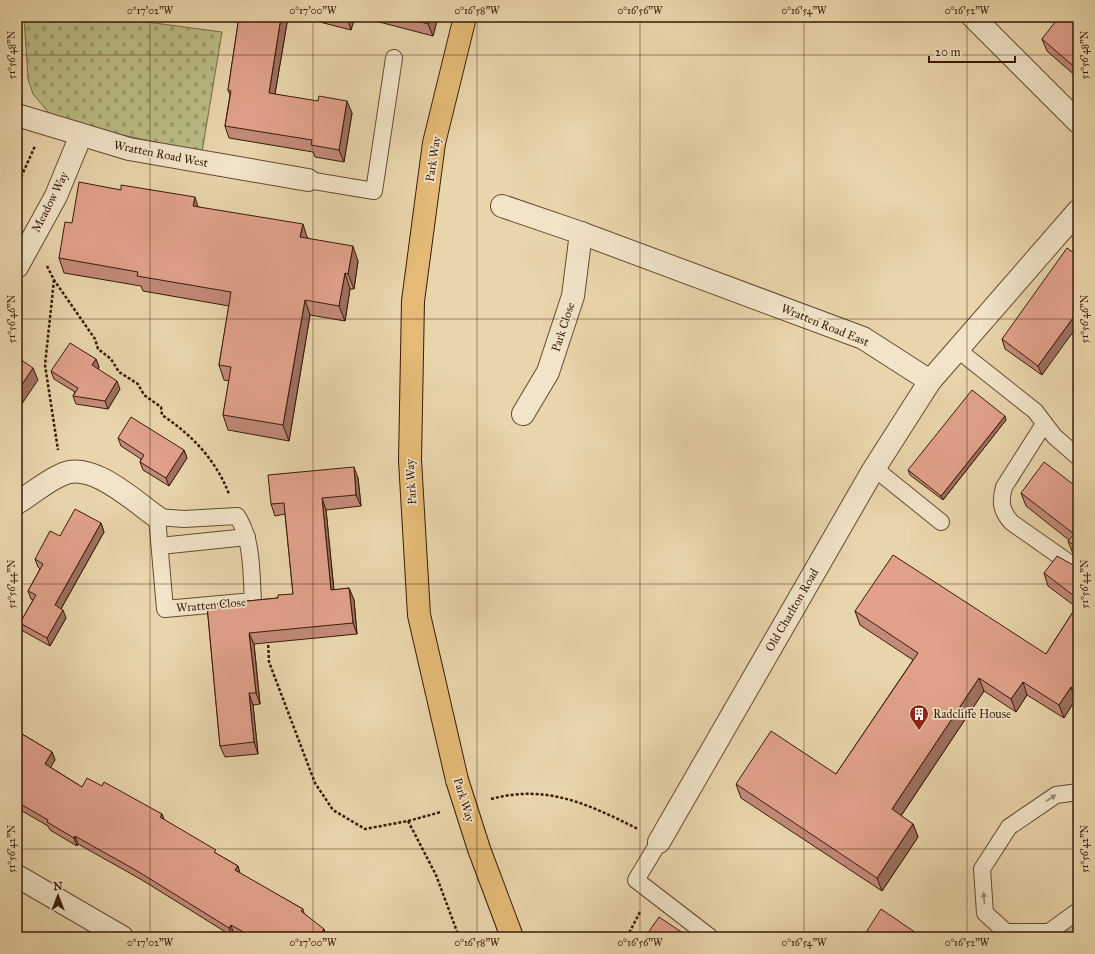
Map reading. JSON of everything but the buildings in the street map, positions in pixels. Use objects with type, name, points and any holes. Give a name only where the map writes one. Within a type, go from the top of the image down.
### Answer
[{"type":"main road","name":"Park Way","points":[[464,17],[434,142],[413,301],[410,460],[419,615],[457,780],[479,850],[512,937]]},
{"type":"street","points":[[973,17],[1078,122]]},
{"type":"street","name":"Wratten Road West","points":[[17,115],[129,149],[308,180]]},
{"type":"street","name":"Meadow Way","points":[[17,267],[56,196],[81,135]]},
{"type":"street","name":"Wratten Road East","points":[[502,206],[581,233],[863,338],[930,381]]},
{"type":"street","points":[[930,381],[1078,211]]},
{"type":"street","name":"Park Close","points":[[523,414],[548,372],[573,296],[581,233]]},
{"type":"street","name":"Old Charlton Road","points":[[659,842],[874,468],[930,381]]},
{"type":"street","points":[[17,503],[62,474],[73,471],[95,475],[116,487],[157,517]]},
{"type":"street","points":[[17,876],[122,937]]},
{"type":"lane","points":[[308,180],[374,191],[394,58]]},
{"type":"lane","points":[[958,350],[1040,418],[1065,446],[1078,457]]},
{"type":"lane","points":[[1040,418],[1004,487],[1001,499],[1002,507],[1004,514],[1011,522],[1078,569]]},
{"type":"lane","points":[[874,468],[941,522]]},
{"type":"lane","points":[[157,517],[184,519],[237,516]]},
{"type":"lane","name":"Wratten Close","points":[[157,517],[165,609],[253,601],[247,537],[244,527],[237,516]]},
{"type":"lane","points":[[160,546],[247,537]]},
{"type":"lane","points":[[1078,792],[1056,795],[1010,827],[982,869],[985,913],[1006,932],[1049,935],[1078,910]]},
{"type":"lane","points":[[659,842],[636,880],[710,937]]},
{"type":"path","points":[[17,32],[20,82],[19,93]]},
{"type":"path","points":[[17,186],[45,124]]},
{"type":"path","points":[[34,235],[54,280],[95,339],[98,349],[111,359],[119,372],[138,384],[144,396],[161,407],[162,415],[182,428],[204,450],[222,476],[237,516]]},
{"type":"path","points":[[54,280],[45,366],[62,474]]},
{"type":"path","points":[[268,639],[269,662],[315,783],[333,810],[365,829],[408,821],[444,812]]},
{"type":"path","points":[[488,800],[510,794],[552,794],[595,808],[648,834],[659,842]]},
{"type":"path","points":[[408,821],[436,875],[460,937]]},
{"type":"green space","points":[[24,17],[131,17],[132,20],[222,32],[202,152],[85,127],[53,118],[33,94],[28,79]]},
{"type":"green space","points":[[1078,918],[1078,937],[1060,937],[1061,934]]},
{"type":"place","name":"Radcliffe House","points":[[919,731]]}]
